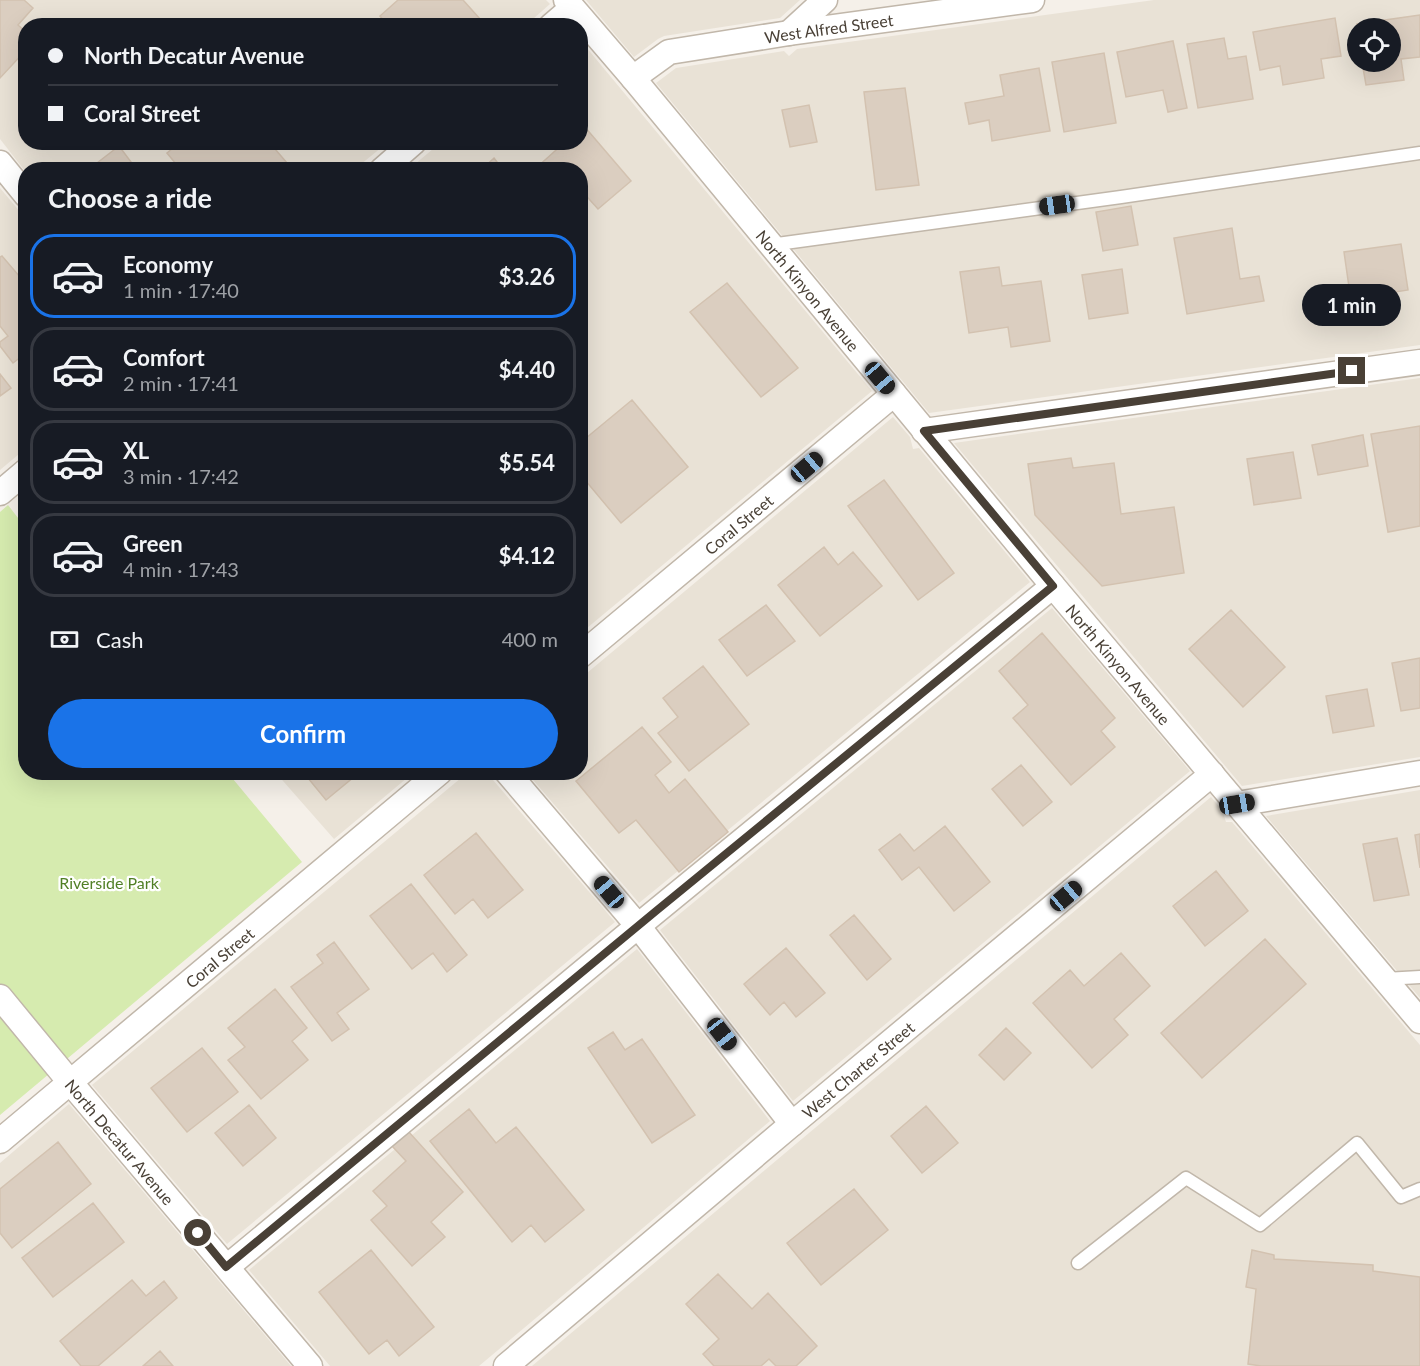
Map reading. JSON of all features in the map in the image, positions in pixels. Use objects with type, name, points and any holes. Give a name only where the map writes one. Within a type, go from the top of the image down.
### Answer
[{"type":"street","points":[[789,33],[825,0]]},
{"type":"street","name":"West Alfred Street","points":[[633,78],[669,52],[1032,0]]},
{"type":"street","points":[[558,18],[569,4]]},
{"type":"street","name":"North Kinyon Avenue","points":[[569,4],[581,18]]},
{"type":"street","name":"North Kinyon Avenue","points":[[588,26],[1053,586],[1420,1021]]},
{"type":"street","points":[[391,162],[405,150]]},
{"type":"street","points":[[0,164],[18,185]]},
{"type":"street","points":[[924,431],[1420,362]]},
{"type":"street","name":"Coral Street","points":[[588,649],[894,394]]},
{"type":"street","points":[[0,493],[18,478]]},
{"type":"street","points":[[226,1267],[1053,586]]},
{"type":"street","points":[[1237,804],[1420,773]]},
{"type":"street","name":"West Charter Street","points":[[506,1366],[1212,774]]},
{"type":"street","name":"Coral Street","points":[[0,1141],[430,780]]},
{"type":"street","points":[[514,780],[638,926],[792,1124]]},
{"type":"street","name":"North Decatur Avenue","points":[[0,997],[310,1366]]},
{"type":"lane","points":[[770,245],[1420,153]]},
{"type":"lane","points":[[1384,979],[1420,977]]},
{"type":"lane","points":[[1078,1263],[1186,1178],[1260,1225],[1357,1143],[1401,1197],[1420,1189]]},
{"type":"shaded area","points":[[0,0],[546,0],[550,4],[534,18],[18,18],[18,150],[378,150],[364,162],[18,162],[0,139]]},
{"type":"shaded area","points":[[586,0],[800,0],[780,18],[664,36],[634,57]]},
{"type":"shaded area","points":[[1154,0],[1420,0],[1420,345],[929,413],[656,83],[676,68],[784,51],[789,56],[797,49]]},
{"type":"shaded area","points":[[588,49],[872,391],[588,627],[588,162],[417,162],[432,150],[588,150]]},
{"type":"shaded area","points":[[0,188],[18,209],[18,455],[0,470]]},
{"type":"shaded area","points":[[1420,378],[1420,757],[1242,786],[954,443]]},
{"type":"shaded area","points":[[893,417],[910,437],[913,449],[919,448],[1030,582],[639,903],[533,780],[588,780],[588,672]]},
{"type":"shaded area","points":[[1052,608],[1190,771],[793,1101],[660,930]]},
{"type":"shaded area","points":[[282,780],[405,780],[334,839]]},
{"type":"shaded area","points":[[459,780],[493,780],[615,922],[227,1244],[92,1085]]},
{"type":"shaded area","points":[[1420,790],[1420,998],[1266,816]]},
{"type":"shaded area","points":[[1211,797],[1222,810],[1226,822],[1232,822],[1420,1045],[1420,1366],[532,1366],[803,1138]]},
{"type":"shaded area","points":[[637,949],[770,1121],[479,1366],[330,1366],[249,1270]]},
{"type":"shaded area","points":[[69,1104],[291,1366],[0,1366],[0,1163]]},
{"type":"green space","name":"Riverside Park","points":[[8,505],[18,518],[18,780],[234,780],[302,862],[0,1115],[0,512]]},
{"type":"building","points":[[0,0],[24,0],[33,8],[24,18],[18,18],[18,59],[0,78]]},
{"type":"building","points":[[398,0],[463,0],[479,18],[382,18],[380,16]]},
{"type":"building","points":[[1420,15],[1420,57],[1401,59],[1401,18],[1399,18]]},
{"type":"building","points":[[1335,18],[1341,56],[1321,59],[1324,78],[1283,85],[1280,66],[1260,70],[1253,32]]},
{"type":"building","points":[[1224,38],[1228,59],[1246,56],[1253,99],[1198,108],[1187,44]]},
{"type":"building","points":[[1173,41],[1187,108],[1168,112],[1163,90],[1126,97],[1117,52]]},
{"type":"building","points":[[1104,53],[1116,123],[1064,132],[1052,62]]},
{"type":"building","points":[[1401,59],[1404,80],[1366,85],[1364,72],[1401,72]]},
{"type":"building","points":[[1039,68],[1050,131],[992,141],[989,120],[969,124],[965,103],[1004,96],[1000,75]]},
{"type":"building","points":[[905,88],[919,185],[876,190],[864,92]]},
{"type":"building","points":[[809,105],[817,142],[790,147],[782,110]]},
{"type":"building","points":[[588,131],[631,181],[598,209],[588,198],[588,162],[543,162],[556,150],[588,150]]},
{"type":"building","points":[[114,150],[122,150],[131,162],[98,162]]},
{"type":"building","points":[[171,150],[276,150],[286,162],[174,162],[167,153]]},
{"type":"building","points":[[1131,206],[1138,245],[1103,251],[1096,212]]},
{"type":"building","points":[[1232,228],[1240,279],[1259,276],[1264,301],[1187,314],[1174,238]]},
{"type":"building","points":[[1401,244],[1408,290],[1370,296],[1374,319],[1354,322],[1344,252]]},
{"type":"building","points":[[2,256],[18,275],[18,359],[13,363],[0,346],[0,342],[8,336],[0,326],[0,257]]},
{"type":"building","points":[[999,267],[1002,286],[1041,281],[1050,341],[1011,347],[1008,327],[969,333],[960,272]]},
{"type":"building","points":[[1122,269],[1128,313],[1089,319],[1082,275]]},
{"type":"building","points":[[727,283],[798,368],[761,397],[690,312]]},
{"type":"building","points":[[0,374],[11,388],[0,396]]},
{"type":"building","points":[[632,400],[688,467],[621,523],[588,484],[588,436]]},
{"type":"building","points":[[1420,426],[1420,526],[1388,532],[1371,434]]},
{"type":"building","points":[[1363,435],[1368,466],[1318,475],[1312,445]]},
{"type":"building","points":[[1293,452],[1301,498],[1254,505],[1247,459]]},
{"type":"building","points":[[1071,458],[1073,468],[1114,463],[1121,514],[1174,507],[1184,573],[1102,586],[1035,515],[1028,464]]},
{"type":"building","points":[[884,480],[954,573],[918,600],[848,506]]},
{"type":"building","points":[[824,547],[838,565],[853,552],[882,586],[820,636],[778,585]]},
{"type":"building","points":[[766,605],[795,641],[747,676],[719,640]]},
{"type":"building","points":[[1231,610],[1285,667],[1243,707],[1189,649]]},
{"type":"building","points":[[1042,633],[1115,718],[1101,731],[1115,747],[1071,785],[1013,718],[1028,705],[999,671]]},
{"type":"building","points":[[1420,658],[1420,708],[1401,711],[1392,663]]},
{"type":"building","points":[[703,666],[749,724],[689,771],[658,733],[678,717],[663,698]]},
{"type":"building","points":[[1367,689],[1374,726],[1333,733],[1326,696]]},
{"type":"building","points":[[642,727],[671,762],[655,775],[669,793],[685,779],[728,832],[679,872],[636,820],[619,833],[576,781],[588,780],[588,771]]},
{"type":"building","points":[[1021,765],[1052,802],[1023,826],[992,789]]},
{"type":"building","points":[[310,780],[350,780],[326,800]]},
{"type":"building","points":[[945,826],[990,882],[954,911],[919,867],[902,880],[879,850],[900,834],[914,851]]},
{"type":"building","points":[[476,833],[523,890],[488,918],[473,899],[455,914],[424,875]]},
{"type":"building","points":[[1420,834],[1420,868],[1415,835]]},
{"type":"building","points":[[1397,838],[1409,895],[1374,901],[1363,844]]},
{"type":"building","points":[[1216,871],[1248,911],[1205,946],[1173,906]]},
{"type":"building","points":[[411,884],[467,955],[447,972],[433,953],[412,969],[370,916]]},
{"type":"building","points":[[854,915],[891,959],[867,980],[830,935]]},
{"type":"building","points":[[1265,939],[1306,984],[1202,1078],[1161,1033]]},
{"type":"building","points":[[334,942],[369,989],[337,1013],[349,1029],[332,1041],[291,987],[323,963],[317,955]]},
{"type":"building","points":[[786,948],[825,993],[796,1017],[784,1002],[770,1015],[744,984]]},
{"type":"building","points":[[1121,953],[1150,986],[1114,1019],[1128,1035],[1092,1068],[1033,1003],[1070,970],[1084,986]]},
{"type":"building","points":[[275,989],[307,1028],[292,1041],[308,1060],[261,1099],[228,1060],[245,1047],[228,1028]]},
{"type":"building","points":[[1006,1028],[1031,1053],[1004,1080],[979,1055]]},
{"type":"building","points":[[613,1032],[625,1050],[642,1039],[695,1115],[652,1143],[588,1048]]},
{"type":"building","points":[[202,1048],[238,1092],[187,1132],[151,1088]]},
{"type":"building","points":[[249,1105],[276,1138],[243,1166],[215,1133]]},
{"type":"building","points":[[926,1106],[958,1143],[922,1173],[891,1136]]},
{"type":"building","points":[[469,1109],[496,1143],[516,1127],[584,1210],[545,1242],[531,1225],[512,1242],[430,1141]]},
{"type":"building","points":[[408,1131],[463,1192],[431,1222],[445,1237],[412,1266],[371,1220],[387,1206],[373,1191],[406,1161],[392,1146]]},
{"type":"building","points":[[58,1142],[91,1184],[12,1248],[0,1233],[0,1189]]},
{"type":"building","points":[[854,1189],[888,1230],[821,1285],[787,1243]]},
{"type":"building","points":[[93,1203],[124,1242],[53,1297],[22,1258]]},
{"type":"building","points":[[371,1250],[434,1327],[399,1356],[387,1340],[369,1354],[319,1292]]},
{"type":"building","points":[[1252,1250],[1274,1255],[1274,1259],[1373,1265],[1373,1271],[1420,1277],[1420,1366],[1261,1366],[1248,1364],[1256,1289],[1246,1287]]},
{"type":"building","points":[[718,1274],[752,1309],[768,1293],[817,1346],[796,1366],[776,1366],[769,1359],[761,1366],[714,1366],[703,1354],[719,1339],[686,1304]]},
{"type":"building","points":[[132,1280],[146,1296],[164,1281],[177,1298],[98,1366],[81,1366],[60,1341]]},
{"type":"building","points":[[160,1351],[173,1366],[143,1366]]},
{"type":"route","points":[[198,1233],[226,1267],[1053,586],[924,431],[1352,371]]}]
